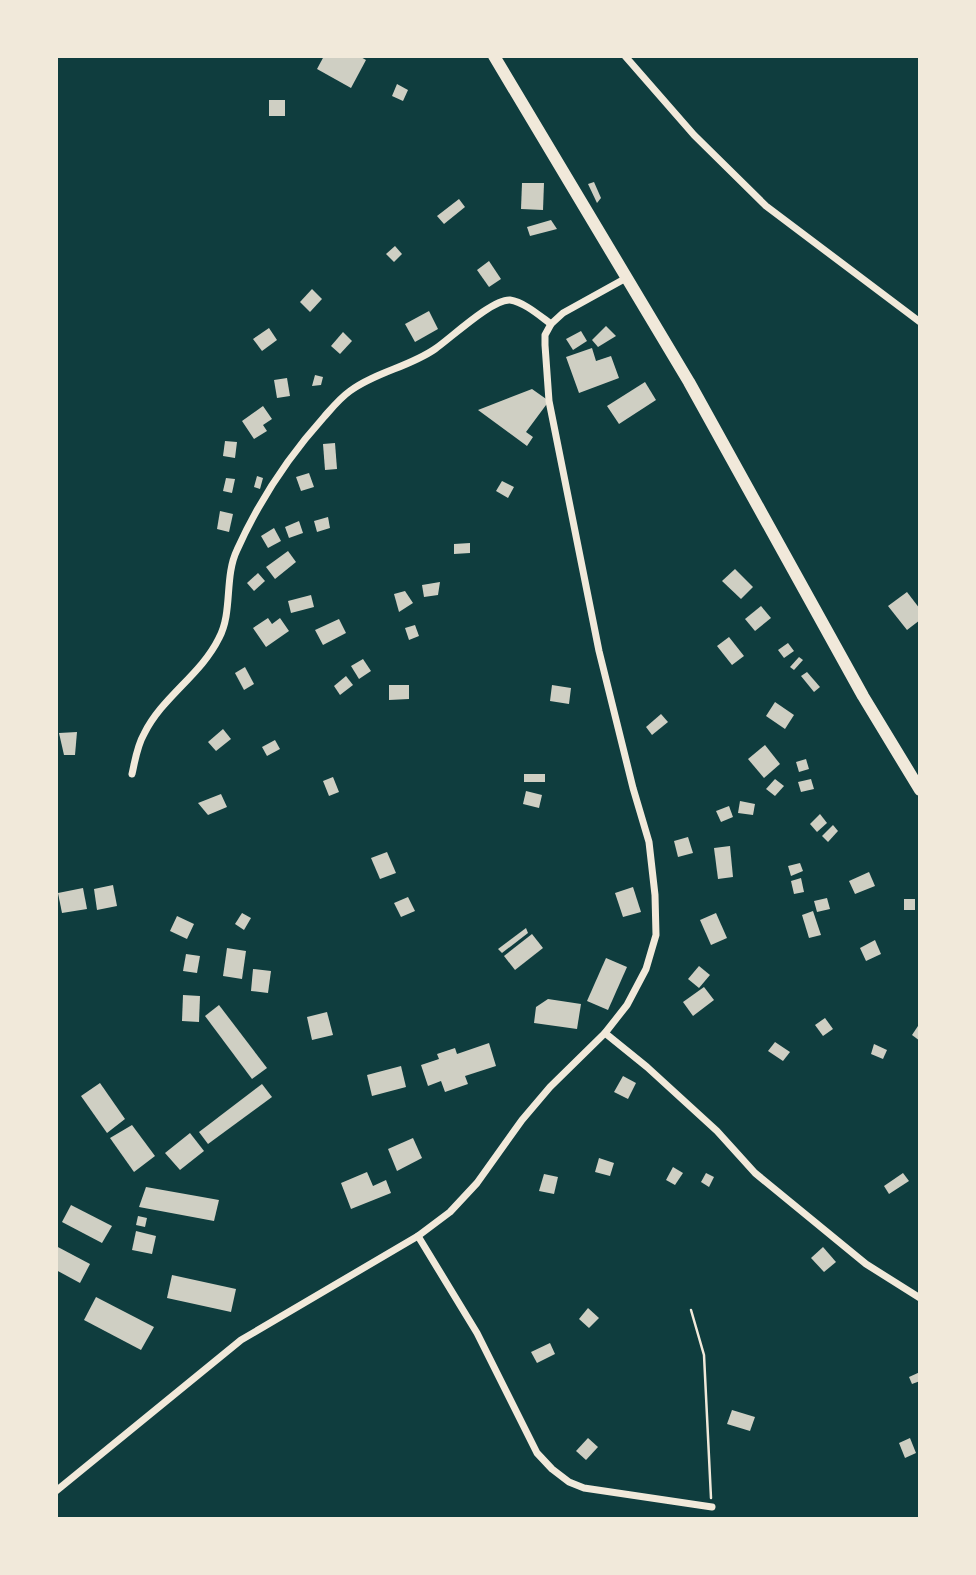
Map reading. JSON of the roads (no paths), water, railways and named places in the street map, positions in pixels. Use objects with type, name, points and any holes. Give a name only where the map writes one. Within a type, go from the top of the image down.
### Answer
[{"type":"highway","points":[[494,56],[690,382],[863,696],[920,790]]},
{"type":"street","points":[[625,56],[694,135],[766,206],[920,322]]},
{"type":"street","points":[[56,1491],[241,1340],[418,1236],[450,1212],[477,1183],[536,1103],[606,1033],[627,1005],[646,969],[656,934],[649,842],[600,651],[549,401],[545,345],[545,335],[551,324],[564,313],[628,277]]},
{"type":"street","points":[[132,774],[143,734],[156,714],[212,651],[221,635],[235,553],[255,514],[280,471],[330,411],[348,392],[372,377],[431,351],[463,326],[503,301],[520,303],[551,324]]},
{"type":"street","points":[[606,1033],[717,1131],[765,1181],[866,1264],[920,1298]]},
{"type":"street","points":[[418,1236],[477,1333],[537,1452],[552,1469],[569,1482],[584,1488],[712,1507]]}]
